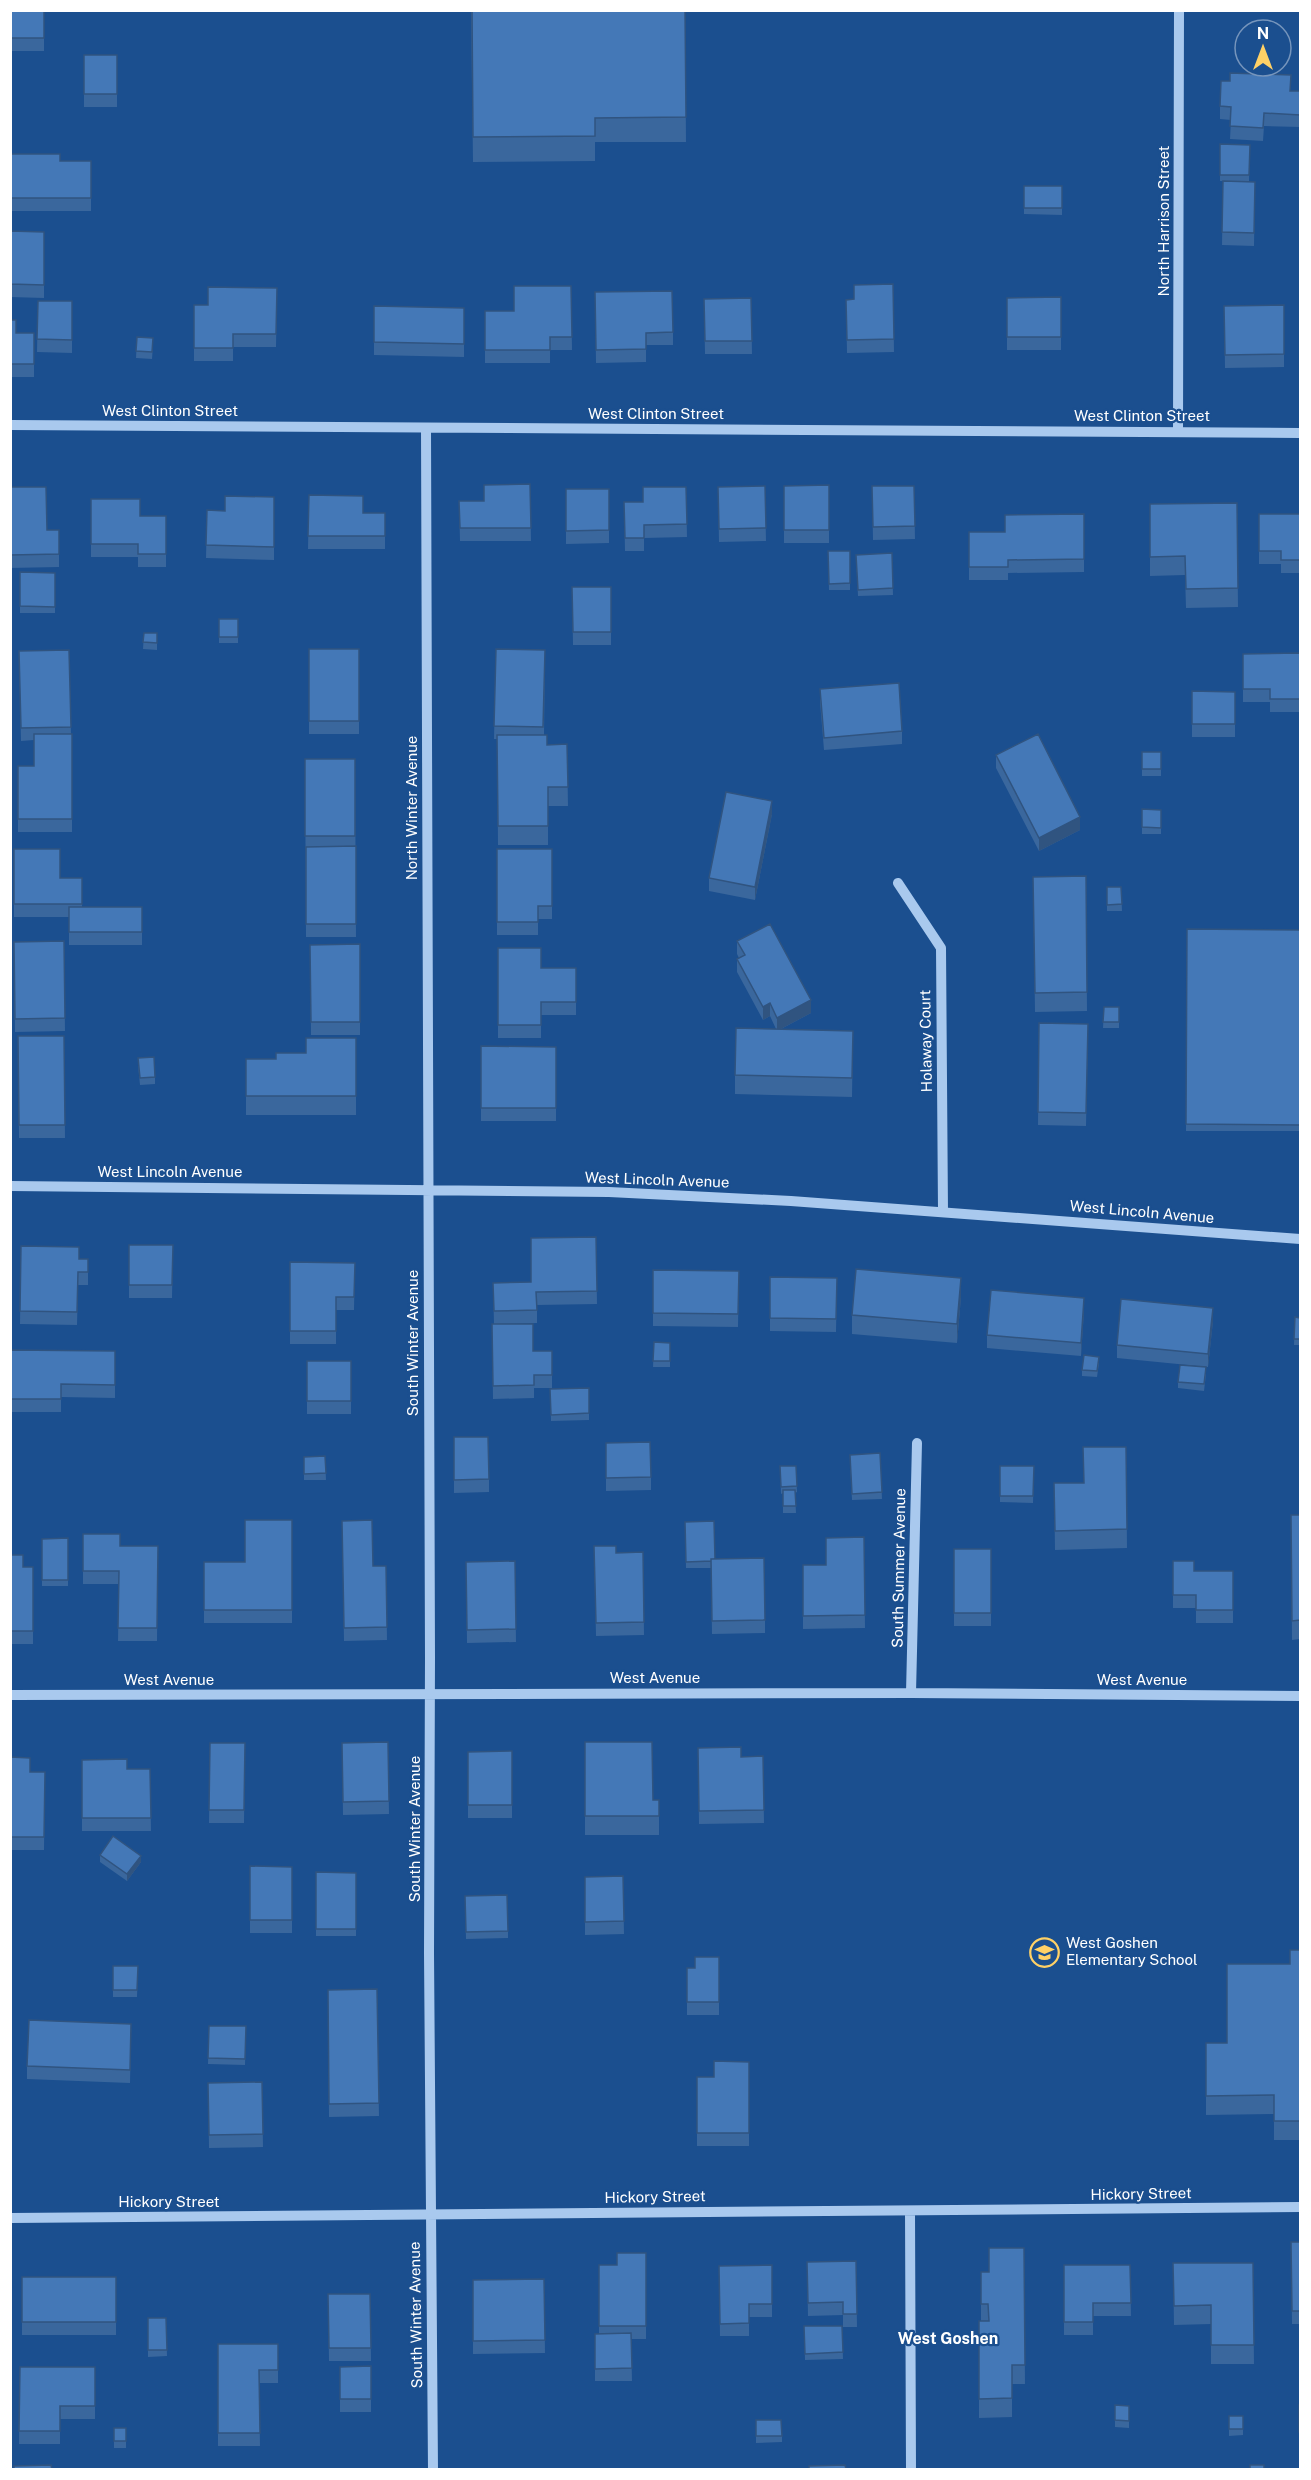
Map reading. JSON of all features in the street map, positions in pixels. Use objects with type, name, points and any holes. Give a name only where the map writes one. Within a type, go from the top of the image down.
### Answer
[{"type":"street","name":"North Harrison Street","points":[[1178,432],[1179,10]]},
{"type":"street","name":"West Clinton Street","points":[[10,425],[1300,433]]},
{"type":"street","name":"North Winter Avenue","points":[[426,428],[427,1188]]},
{"type":"street","name":"Holaway Court","points":[[898,883],[941,948],[943,1211]]},
{"type":"street","name":"West Lincoln Avenue","points":[[10,1186],[427,1188],[609,1192],[775,1199],[1300,1239]]},
{"type":"street","name":"South Winter Avenue","points":[[427,1188],[430,2215],[433,2469]]},
{"type":"street","name":"South Summer Avenue","points":[[911,1693],[917,1443]]},
{"type":"street","name":"West Avenue","points":[[10,1695],[911,1693],[1300,1696]]},
{"type":"street","name":"Hickory Street","points":[[10,2218],[1300,2207]]},
{"type":"street","points":[[910,2211],[911,2469]]},
{"type":"building","points":[[10,10],[44,10],[44,38],[10,38]]},
{"type":"building","points":[[472,10],[685,10],[686,117],[595,118],[595,136],[473,137]]},
{"type":"building","points":[[84,55],[117,55],[117,94],[84,94]]},
{"type":"building","points":[[1230,73],[1233,73],[1233,78],[1291,78],[1290,91],[1300,91],[1300,115],[1264,113],[1263,128],[1230,126],[1231,107],[1220,106],[1221,81],[1230,81]]},
{"type":"building","points":[[1220,144],[1250,145],[1249,175],[1220,175]]},
{"type":"building","points":[[10,154],[60,154],[60,161],[91,161],[91,198],[10,198]]},
{"type":"building","points":[[1223,181],[1255,182],[1254,233],[1222,232]]},
{"type":"building","points":[[1024,186],[1062,186],[1062,208],[1024,208]]},
{"type":"building","points":[[10,231],[44,232],[44,285],[10,284]]},
{"type":"building","points":[[893,284],[894,339],[847,340],[846,300],[854,299],[854,285]]},
{"type":"building","points":[[514,286],[571,286],[572,337],[550,337],[550,350],[485,350],[485,311],[514,311]]},
{"type":"building","points":[[208,287],[277,288],[276,334],[233,334],[233,348],[194,348],[194,305],[208,305]]},
{"type":"building","points":[[672,291],[673,332],[646,333],[646,349],[596,350],[595,292]]},
{"type":"building","points":[[1061,297],[1061,337],[1007,337],[1007,298]]},
{"type":"building","points":[[751,298],[752,341],[705,341],[704,299]]},
{"type":"building","points":[[38,301],[72,301],[72,340],[37,339]]},
{"type":"building","points":[[1284,305],[1284,354],[1225,355],[1224,306]]},
{"type":"building","points":[[374,306],[464,308],[464,344],[374,342]]},
{"type":"building","points":[[10,320],[16,320],[16,333],[34,333],[34,364],[10,364]]},
{"type":"building","points":[[137,337],[153,338],[152,352],[136,351]]},
{"type":"building","points":[[530,484],[531,528],[460,528],[459,501],[484,501],[484,485]]},
{"type":"building","points":[[829,485],[829,530],[784,530],[784,486]]},
{"type":"building","points":[[765,486],[766,528],[719,529],[718,487]]},
{"type":"building","points":[[872,486],[914,486],[915,526],[873,527]]},
{"type":"building","points":[[10,487],[46,487],[47,530],[59,530],[59,554],[10,555]]},
{"type":"building","points":[[643,487],[686,487],[687,524],[644,525],[644,538],[625,538],[624,502],[643,502]]},
{"type":"building","points":[[566,489],[609,489],[609,530],[566,531]]},
{"type":"building","points":[[309,495],[363,496],[363,513],[385,513],[385,536],[308,536]]},
{"type":"building","points":[[225,496],[274,497],[274,547],[206,545],[207,510],[225,511]]},
{"type":"building","points":[[91,499],[140,499],[140,516],[166,516],[166,554],[138,554],[138,544],[91,544]]},
{"type":"building","points":[[1237,503],[1238,588],[1186,589],[1185,556],[1150,557],[1150,504]]},
{"type":"building","points":[[1084,514],[1084,559],[1008,560],[1008,567],[969,567],[969,532],[1005,532],[1005,515]]},
{"type":"building","points":[[1259,514],[1300,514],[1300,560],[1281,560],[1281,551],[1259,551]]},
{"type":"building","points":[[828,551],[850,551],[850,583],[829,584]]},
{"type":"building","points":[[892,553],[893,588],[858,590],[856,555]]},
{"type":"building","points":[[20,572],[55,573],[55,607],[20,606]]},
{"type":"building","points":[[572,587],[611,587],[611,632],[573,632]]},
{"type":"building","points":[[219,619],[238,619],[238,637],[219,637]]},
{"type":"building","points":[[144,633],[157,633],[157,643],[143,642]]},
{"type":"building","points":[[309,649],[359,649],[359,721],[309,721]]},
{"type":"building","points":[[496,649],[545,650],[543,727],[494,726]]},
{"type":"building","points":[[69,650],[71,727],[21,728],[19,651]]},
{"type":"building","points":[[1300,653],[1300,699],[1270,699],[1270,689],[1243,689],[1243,654]]},
{"type":"building","points":[[899,683],[902,731],[824,738],[820,689]]},
{"type":"building","points":[[1192,691],[1235,692],[1235,724],[1192,724]]},
{"type":"building","points":[[34,734],[72,734],[72,819],[18,819],[18,766],[34,766]]},
{"type":"building","points":[[1038,734],[1080,817],[1039,838],[996,755]]},
{"type":"building","points":[[497,735],[547,735],[547,745],[567,744],[568,787],[548,787],[548,826],[498,826]]},
{"type":"building","points":[[1142,752],[1161,752],[1161,769],[1142,769]]},
{"type":"building","points":[[305,759],[355,759],[355,836],[305,836]]},
{"type":"building","points":[[726,792],[772,801],[755,887],[709,878]]},
{"type":"building","points":[[1142,809],[1161,810],[1161,828],[1142,827]]},
{"type":"building","points":[[356,846],[356,924],[306,924],[306,847]]},
{"type":"building","points":[[14,849],[60,849],[60,878],[82,878],[82,904],[14,904]]},
{"type":"building","points":[[497,849],[552,849],[552,906],[538,906],[538,922],[497,922]]},
{"type":"building","points":[[1086,876],[1087,992],[1035,993],[1033,877]]},
{"type":"building","points":[[1107,887],[1121,887],[1122,904],[1107,905]]},
{"type":"building","points":[[69,907],[142,907],[142,932],[69,932]]},
{"type":"building","points":[[770,924],[811,1000],[777,1018],[770,1003],[763,1007],[737,959],[745,955],[737,941]]},
{"type":"building","points":[[1187,929],[1300,930],[1300,1125],[1186,1124]]},
{"type":"building","points":[[64,941],[65,1018],[15,1019],[14,942]]},
{"type":"building","points":[[360,944],[360,1022],[311,1022],[310,945]]},
{"type":"building","points":[[498,948],[541,948],[541,968],[576,968],[576,1002],[541,1002],[541,1025],[498,1025]]},
{"type":"building","points":[[1104,1007],[1119,1007],[1119,1022],[1103,1022]]},
{"type":"building","points":[[1039,1023],[1088,1024],[1086,1113],[1038,1112]]},
{"type":"building","points":[[736,1028],[853,1031],[852,1078],[735,1075]]},
{"type":"building","points":[[18,1036],[64,1036],[65,1125],[19,1125]]},
{"type":"building","points":[[306,1038],[356,1038],[356,1096],[246,1096],[246,1059],[276,1059],[276,1053],[306,1053]]},
{"type":"building","points":[[481,1046],[556,1047],[556,1108],[481,1108]]},
{"type":"building","points":[[154,1057],[155,1077],[140,1078],[138,1058]]},
{"type":"building","points":[[596,1237],[597,1291],[536,1292],[537,1310],[494,1311],[493,1283],[531,1282],[531,1238]]},
{"type":"building","points":[[129,1245],[173,1245],[172,1285],[129,1285]]},
{"type":"building","points":[[21,1246],[79,1247],[79,1259],[88,1259],[88,1272],[78,1272],[77,1312],[20,1311]]},
{"type":"building","points":[[290,1262],[355,1263],[354,1297],[336,1297],[336,1331],[290,1331]]},
{"type":"building","points":[[856,1269],[961,1278],[957,1324],[852,1315]]},
{"type":"building","points":[[653,1270],[739,1271],[738,1314],[653,1313]]},
{"type":"building","points":[[770,1277],[837,1278],[836,1319],[770,1318]]},
{"type":"building","points":[[991,1290],[1084,1298],[1081,1343],[987,1335]]},
{"type":"building","points":[[1121,1299],[1213,1308],[1208,1354],[1117,1345]]},
{"type":"building","points":[[1295,1317],[1300,1318],[1300,1339],[1294,1339]]},
{"type":"building","points":[[492,1324],[533,1324],[533,1351],[552,1351],[552,1375],[534,1375],[534,1385],[493,1386]]},
{"type":"building","points":[[654,1342],[670,1343],[670,1361],[653,1361]]},
{"type":"building","points":[[10,1350],[115,1351],[115,1385],[61,1384],[61,1399],[10,1399]]},
{"type":"building","points":[[1084,1355],[1099,1357],[1097,1371],[1082,1370]]},
{"type":"building","points":[[307,1361],[351,1361],[351,1401],[307,1401]]},
{"type":"building","points":[[1180,1365],[1206,1367],[1204,1384],[1178,1382]]},
{"type":"building","points":[[589,1388],[589,1413],[551,1415],[550,1389]]},
{"type":"building","points":[[454,1437],[488,1437],[489,1479],[454,1480]]},
{"type":"building","points":[[650,1442],[651,1477],[606,1478],[606,1443]]},
{"type":"building","points":[[1083,1447],[1126,1447],[1127,1529],[1055,1531],[1054,1483],[1084,1483]]},
{"type":"building","points":[[880,1453],[882,1492],[852,1494],[850,1455]]},
{"type":"building","points":[[325,1456],[326,1473],[304,1474],[304,1457]]},
{"type":"building","points":[[780,1466],[796,1466],[797,1486],[781,1487]]},
{"type":"building","points":[[1000,1466],[1034,1466],[1033,1496],[1000,1496]]},
{"type":"building","points":[[783,1490],[795,1490],[796,1506],[783,1506]]},
{"type":"building","points":[[1291,1515],[1300,1515],[1300,1620],[1292,1621]]},
{"type":"building","points":[[245,1520],[292,1520],[292,1610],[204,1610],[204,1562],[245,1562]]},
{"type":"building","points":[[372,1520],[373,1566],[386,1566],[387,1627],[344,1628],[342,1521]]},
{"type":"building","points":[[714,1521],[715,1559],[686,1562],[685,1522]]},
{"type":"building","points":[[83,1534],[120,1534],[120,1546],[158,1546],[157,1628],[118,1628],[119,1571],[83,1571]]},
{"type":"building","points":[[864,1537],[865,1615],[803,1616],[803,1565],[826,1565],[826,1538]]},
{"type":"building","points":[[68,1538],[68,1580],[42,1580],[42,1539]]},
{"type":"building","points":[[594,1546],[616,1546],[616,1553],[643,1552],[644,1622],[596,1623]]},
{"type":"building","points":[[954,1549],[991,1549],[991,1613],[954,1613]]},
{"type":"building","points":[[10,1555],[23,1555],[23,1567],[33,1567],[33,1631],[10,1631]]},
{"type":"building","points":[[764,1558],[765,1620],[712,1621],[711,1559]]},
{"type":"building","points":[[515,1561],[516,1629],[467,1630],[466,1562]]},
{"type":"building","points":[[1173,1561],[1194,1561],[1194,1571],[1233,1571],[1233,1610],[1196,1610],[1196,1595],[1173,1595]]},
{"type":"building","points":[[388,1742],[389,1801],[343,1802],[342,1743]]},
{"type":"building","points":[[585,1742],[652,1742],[653,1800],[659,1800],[659,1816],[585,1816]]},
{"type":"building","points":[[210,1743],[245,1743],[244,1810],[209,1810]]},
{"type":"building","points":[[741,1747],[741,1757],[763,1756],[764,1810],[699,1811],[698,1748]]},
{"type":"building","points":[[512,1751],[512,1805],[468,1805],[468,1752]]},
{"type":"building","points":[[10,1757],[30,1758],[30,1772],[45,1772],[44,1837],[10,1837]]},
{"type":"building","points":[[127,1759],[127,1769],[150,1769],[151,1818],[82,1818],[82,1760]]},
{"type":"building","points":[[113,1836],[141,1856],[127,1874],[100,1855]]},
{"type":"building","points":[[250,1866],[292,1867],[292,1920],[250,1920]]},
{"type":"building","points":[[316,1872],[356,1873],[356,1929],[316,1929]]},
{"type":"building","points":[[623,1876],[624,1921],[585,1922],[585,1877]]},
{"type":"building","points":[[507,1895],[508,1931],[466,1932],[465,1896]]},
{"type":"building","points":[[1290,1950],[1300,1950],[1300,2121],[1274,2121],[1274,2095],[1206,2096],[1206,2043],[1227,2043],[1227,1964],[1290,1964]]},
{"type":"building","points":[[695,1957],[719,1957],[719,2002],[687,2002],[687,1968],[695,1968]]},
{"type":"building","points":[[113,1966],[138,1966],[137,1990],[113,1990]]},
{"type":"building","points":[[377,1989],[379,2103],[329,2104],[328,1990]]},
{"type":"building","points":[[29,2020],[131,2024],[130,2070],[27,2066]]},
{"type":"building","points":[[209,2026],[246,2026],[245,2059],[208,2058]]},
{"type":"building","points":[[714,2061],[749,2062],[749,2133],[697,2133],[697,2077],[714,2077]]},
{"type":"building","points":[[262,2082],[263,2134],[209,2135],[208,2083]]},
{"type":"building","points":[[1291,2242],[1300,2242],[1300,2311],[1292,2311]]},
{"type":"building","points":[[989,2248],[1024,2248],[1025,2365],[1012,2365],[1012,2398],[979,2399],[979,2321],[989,2321],[988,2304],[981,2304],[981,2272],[989,2272]]},
{"type":"building","points":[[617,2253],[646,2253],[646,2326],[599,2326],[599,2265],[617,2265]]},
{"type":"building","points":[[856,2261],[857,2314],[843,2314],[843,2302],[808,2303],[807,2262]]},
{"type":"building","points":[[1173,2263],[1253,2263],[1254,2345],[1211,2345],[1211,2305],[1174,2306]]},
{"type":"building","points":[[772,2265],[772,2304],[749,2304],[749,2323],[720,2324],[719,2266]]},
{"type":"building","points":[[1064,2265],[1130,2265],[1131,2303],[1093,2303],[1093,2322],[1064,2322]]},
{"type":"building","points":[[22,2277],[116,2277],[116,2322],[22,2322]]},
{"type":"building","points":[[544,2279],[545,2340],[473,2341],[473,2280]]},
{"type":"building","points":[[328,2294],[370,2294],[371,2348],[329,2348]]},
{"type":"building","points":[[148,2318],[166,2318],[167,2350],[148,2350]]},
{"type":"building","points":[[804,2326],[842,2326],[843,2352],[805,2354]]},
{"type":"building","points":[[631,2333],[632,2368],[595,2369],[595,2334]]},
{"type":"building","points":[[218,2344],[278,2344],[278,2370],[259,2370],[260,2433],[218,2433]]},
{"type":"building","points":[[371,2366],[371,2399],[340,2399],[340,2367]]},
{"type":"building","points":[[20,2367],[95,2367],[95,2406],[60,2406],[60,2431],[19,2431]]},
{"type":"building","points":[[1115,2405],[1129,2406],[1129,2421],[1115,2420]]},
{"type":"building","points":[[1300,2405],[1300,2432],[1299,2432]]},
{"type":"building","points":[[1229,2416],[1243,2416],[1243,2429],[1229,2429]]},
{"type":"building","points":[[756,2420],[781,2420],[782,2436],[756,2436]]},
{"type":"building","points":[[114,2428],[126,2428],[126,2441],[114,2441]]},
{"type":"building","points":[[51,2465],[52,2469],[14,2469],[14,2466]]},
{"type":"building","points":[[845,2465],[846,2469],[809,2469],[809,2466]]},
{"type":"building","points":[[1250,2465],[1264,2465],[1264,2469],[1250,2469]]},
{"type":"place","name":"West Goshen Elementary School","points":[[1045,1952]]},
{"type":"district","name":"West Goshen","points":[[948,2338]]}]
